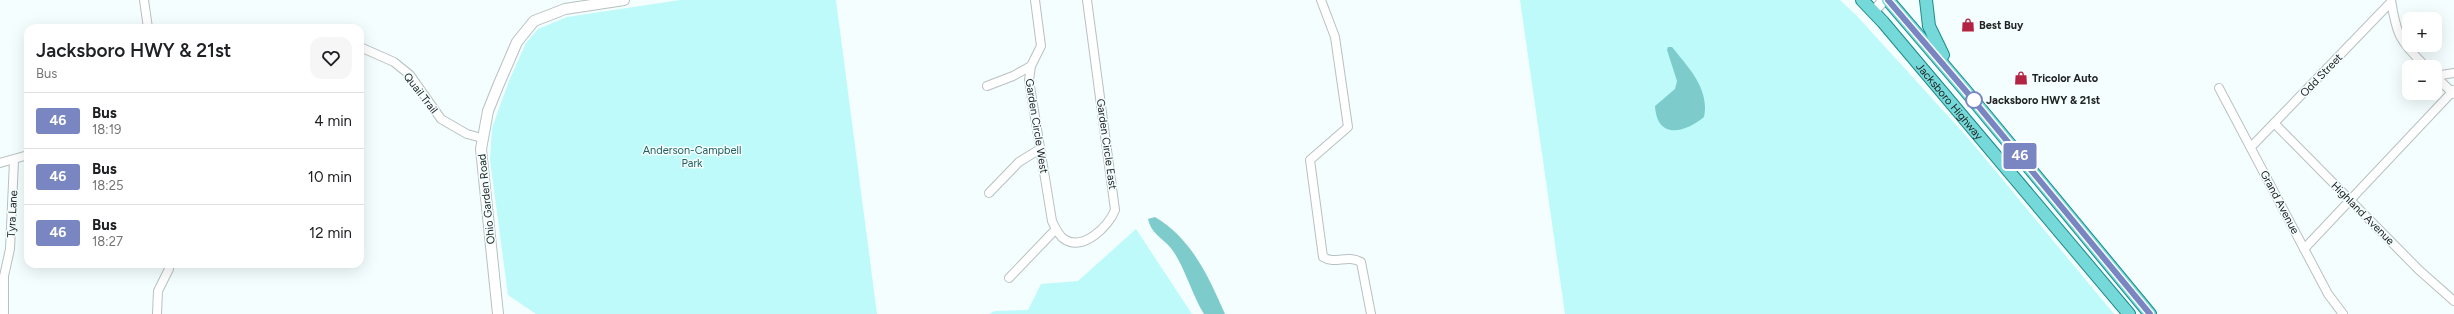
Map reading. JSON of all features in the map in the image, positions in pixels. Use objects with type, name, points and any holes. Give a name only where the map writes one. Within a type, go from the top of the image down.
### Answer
[{"type":"main road","name":"Jacksboro Highway","points":[[1863,0],[2129,314]]},
{"type":"main road","name":"Jacksboro Highway","points":[[1888,0],[1965,90],[2150,314]]},
{"type":"main road","points":[[1926,0],[1927,21],[1935,42],[1965,90]]},
{"type":"main road","points":[[2105,284],[2118,275]]},
{"type":"street","points":[[144,0],[147,24]]},
{"type":"street","name":"Ohio Garden Road","points":[[498,314],[481,160],[482,138],[488,111],[517,42],[534,21],[565,9],[624,0]]},
{"type":"street","name":"Garden Circle West","points":[[1034,0],[1041,46],[1031,66],[1029,80],[1052,221],[1056,229]]},
{"type":"street","name":"Garden Circle East","points":[[1056,229],[1064,239],[1083,240],[1104,229],[1115,210],[1087,0]]},
{"type":"street","points":[[1321,0],[1335,37],[1348,127],[1310,160],[1322,257],[1328,260],[1352,258],[1361,262],[1371,314]]},
{"type":"street","points":[[1874,12],[1884,0]]},
{"type":"street","points":[[2391,1],[2401,42],[2419,60]]},
{"type":"street","name":"Odd Street","points":[[2251,147],[2391,1]]},
{"type":"street","name":"Quail Trail","points":[[364,50],[394,62],[410,75],[441,119],[467,134],[482,138]]},
{"type":"street","points":[[987,86],[1013,76],[1031,66]]},
{"type":"street","points":[[2442,75],[2454,73]]},
{"type":"street","points":[[2304,249],[2453,92],[2442,82]]},
{"type":"street","name":"Grand Avenue","points":[[2218,88],[2251,147],[2328,294],[2343,314]]},
{"type":"street","name":"Highland Avenue","points":[[2274,123],[2420,270],[2454,301]]},
{"type":"street","points":[[989,193],[1019,162],[1040,149]]},
{"type":"street","points":[[0,163],[14,161],[24,157]]},
{"type":"street","name":"Tyra Lane","points":[[4,314],[4,276],[10,249],[14,161]]},
{"type":"street","points":[[1009,278],[1056,229]]},
{"type":"street","points":[[157,314],[158,291],[169,268]]},
{"type":"green space","name":"Anderson-Campbell Park","points":[[680,0],[836,0],[877,314],[536,314],[508,295],[490,160],[492,128],[509,81],[526,43],[538,29],[567,17]]},
{"type":"green space","points":[[1520,0],[1840,0],[1857,16],[1968,138],[2114,314],[1565,314]]},
{"type":"green space","points":[[1136,229],[1192,314],[989,314],[995,311],[1028,310],[1041,284],[1078,281]]},
{"type":"shaded area","points":[[1668,47],[1672,47],[1691,71],[1701,88],[1704,97],[1704,117],[1697,123],[1681,130],[1666,129],[1657,117],[1655,106],[1675,89],[1677,81],[1667,50]]},
{"type":"shaded area","points":[[1155,217],[1168,226],[1189,247],[1205,272],[1225,314],[1204,314],[1195,298],[1175,253],[1151,228],[1148,219]]},
{"type":"bus line","name":"46","points":[[1888,0],[1965,90],[2150,314]]},
{"type":"place","name":"Best Buy","points":[[1968,25]]},
{"type":"place","name":"Tricolor Auto","points":[[2021,78]]},
{"type":"place","name":"Jacksboro HWY & 21st","points":[[1974,100]]}]
